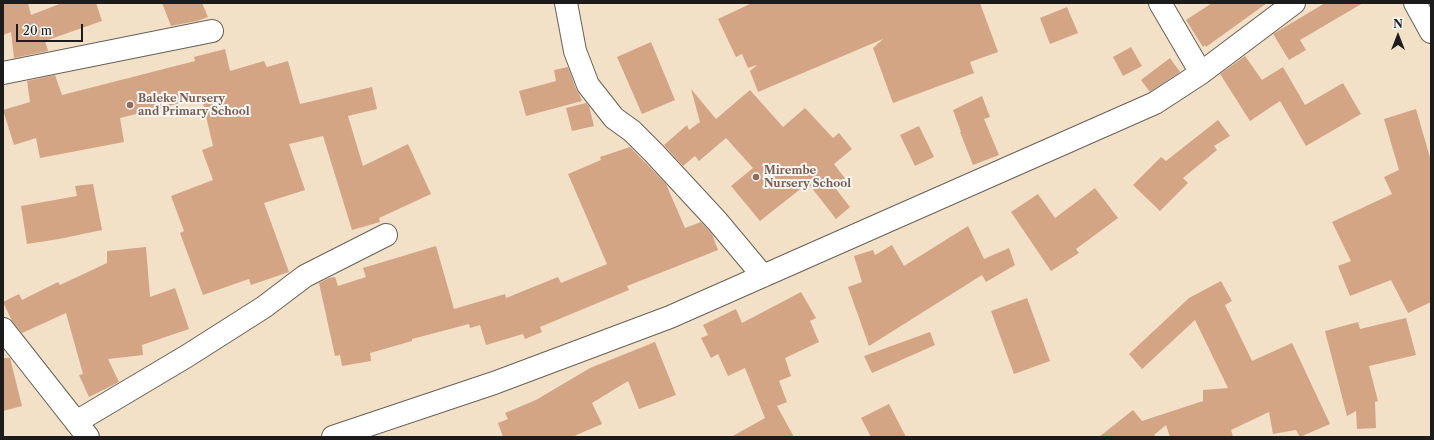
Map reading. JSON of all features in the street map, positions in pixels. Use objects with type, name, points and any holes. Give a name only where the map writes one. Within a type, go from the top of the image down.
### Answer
[{"type":"street","points":[[566,3],[575,51],[588,85],[614,118],[632,131],[654,153],[717,221],[763,276]]},
{"type":"street","points":[[1160,3],[1202,73]]},
{"type":"street","points":[[333,437],[509,378],[670,317],[1155,103],[1202,73],[1294,3]]},
{"type":"street","points":[[1415,3],[1431,32]]},
{"type":"street","points":[[3,73],[212,31]]},
{"type":"street","points":[[3,329],[82,429],[186,356],[252,315],[305,276],[386,235]]},
{"type":"building","points":[[3,3],[28,3],[31,15],[62,3],[96,3],[102,21],[45,41],[48,51],[14,58],[11,32],[3,35]]},
{"type":"building","points":[[162,3],[202,3],[208,17],[197,21],[171,26]]},
{"type":"building","points":[[752,3],[980,3],[998,52],[970,62],[974,73],[893,103],[873,48],[883,39],[758,92],[750,71],[757,65],[748,68],[742,54],[736,57],[718,19]]},
{"type":"building","points":[[1212,3],[1267,3],[1206,47],[1205,45],[1203,47],[1186,20]]},
{"type":"building","points":[[1325,3],[1363,3],[1300,40],[1306,50],[1289,60],[1273,34]]},
{"type":"building","points":[[1067,7],[1078,33],[1050,44],[1040,18]]},
{"type":"building","points":[[651,42],[675,100],[642,114],[617,57]]},
{"type":"building","points":[[1131,47],[1142,66],[1123,76],[1113,57]]},
{"type":"building","points":[[225,49],[230,71],[264,61],[267,67],[288,61],[300,104],[372,87],[377,109],[348,116],[363,166],[408,144],[431,194],[379,218],[380,222],[352,230],[323,136],[289,144],[305,190],[264,203],[289,272],[251,285],[249,279],[203,295],[180,233],[184,231],[171,196],[213,180],[202,150],[213,146],[202,99],[120,118],[124,142],[40,158],[36,138],[14,145],[3,110],[30,102],[27,81],[55,75],[62,95],[195,61],[194,57]]},
{"type":"building","points":[[1245,56],[1262,80],[1283,67],[1305,105],[1343,83],[1361,114],[1306,146],[1280,101],[1250,121],[1220,74]]},
{"type":"building","points":[[1170,58],[1180,72],[1150,92],[1141,80]]},
{"type":"building","points":[[568,67],[582,101],[526,116],[519,91],[556,81],[554,70]]},
{"type":"building","points":[[691,89],[716,119],[750,90],[783,127],[805,108],[833,138],[839,133],[852,149],[834,164],[847,181],[836,189],[850,207],[836,219],[808,183],[760,221],[731,186],[753,168],[726,138],[699,161],[695,156],[683,166],[664,145],[687,125],[689,130],[700,122]]},
{"type":"building","points":[[982,96],[990,117],[984,119],[999,155],[973,165],[953,110]]},
{"type":"building","points":[[586,103],[589,106],[594,126],[572,131],[566,108]]},
{"type":"building","points":[[1416,109],[1431,161],[1431,302],[1408,313],[1391,280],[1350,296],[1338,266],[1351,261],[1332,222],[1392,194],[1384,177],[1399,170],[1384,119]]},
{"type":"building","points":[[1218,120],[1230,136],[1214,146],[1217,150],[1183,178],[1188,183],[1160,211],[1133,185],[1161,157],[1166,161]]},
{"type":"building","points":[[919,126],[934,157],[915,166],[900,135]]},
{"type":"building","points":[[630,147],[666,184],[685,228],[701,222],[712,234],[718,250],[627,286],[629,290],[540,327],[542,332],[525,339],[523,334],[486,345],[480,325],[470,328],[469,324],[412,339],[412,341],[370,353],[371,361],[342,366],[340,355],[335,356],[319,283],[335,277],[338,286],[366,277],[363,268],[436,246],[454,309],[505,294],[506,298],[558,277],[561,283],[607,264],[568,174],[601,160],[600,157]]},
{"type":"building","points":[[93,184],[102,230],[27,244],[21,206],[77,196],[75,186]]},
{"type":"building","points":[[1095,188],[1118,218],[1076,249],[1079,253],[1051,271],[1011,212],[1038,194],[1055,218]]},
{"type":"building","points":[[968,226],[984,259],[1009,248],[1015,265],[986,282],[982,275],[869,346],[848,287],[862,282],[854,256],[873,250],[875,255],[892,245],[904,266]]},
{"type":"building","points":[[146,247],[150,297],[175,288],[189,329],[142,345],[143,355],[108,359],[119,382],[89,397],[79,375],[83,374],[66,313],[22,333],[12,321],[3,302],[19,294],[22,300],[58,282],[60,285],[107,263],[107,251]]},
{"type":"building","points":[[1221,281],[1232,301],[1225,305],[1252,361],[1292,343],[1330,424],[1300,437],[1296,430],[1273,434],[1269,412],[1231,430],[1233,437],[1170,437],[1166,425],[1154,435],[1155,437],[1099,437],[1133,410],[1142,421],[1203,401],[1203,390],[1228,388],[1195,320],[1142,369],[1129,354],[1189,298]]},
{"type":"building","points":[[801,292],[816,318],[810,321],[819,342],[785,358],[791,376],[779,381],[787,402],[777,406],[794,437],[731,437],[765,418],[745,368],[728,376],[718,354],[711,358],[701,338],[708,335],[703,325],[736,309],[742,323]]},
{"type":"building","points":[[1027,298],[1050,361],[1014,374],[991,311]]},
{"type":"building","points":[[1406,318],[1416,355],[1369,366],[1378,401],[1375,402],[1376,428],[1357,429],[1356,411],[1347,416],[1325,331],[1358,322],[1360,329]]},
{"type":"building","points":[[930,332],[935,345],[872,373],[864,356]]},
{"type":"building","points":[[655,342],[676,395],[639,409],[628,381],[592,403],[602,424],[572,437],[503,437],[498,423],[508,419],[505,413],[536,400],[590,368]]},
{"type":"building","points":[[3,358],[10,358],[22,406],[3,411]]},
{"type":"building","points":[[889,404],[906,437],[871,437],[861,418]]},
{"type":"place","name":"Baleke Nursery and Primary School","points":[[130,105]]},
{"type":"place","name":"Mirembe Nursery School","points":[[756,177]]}]
